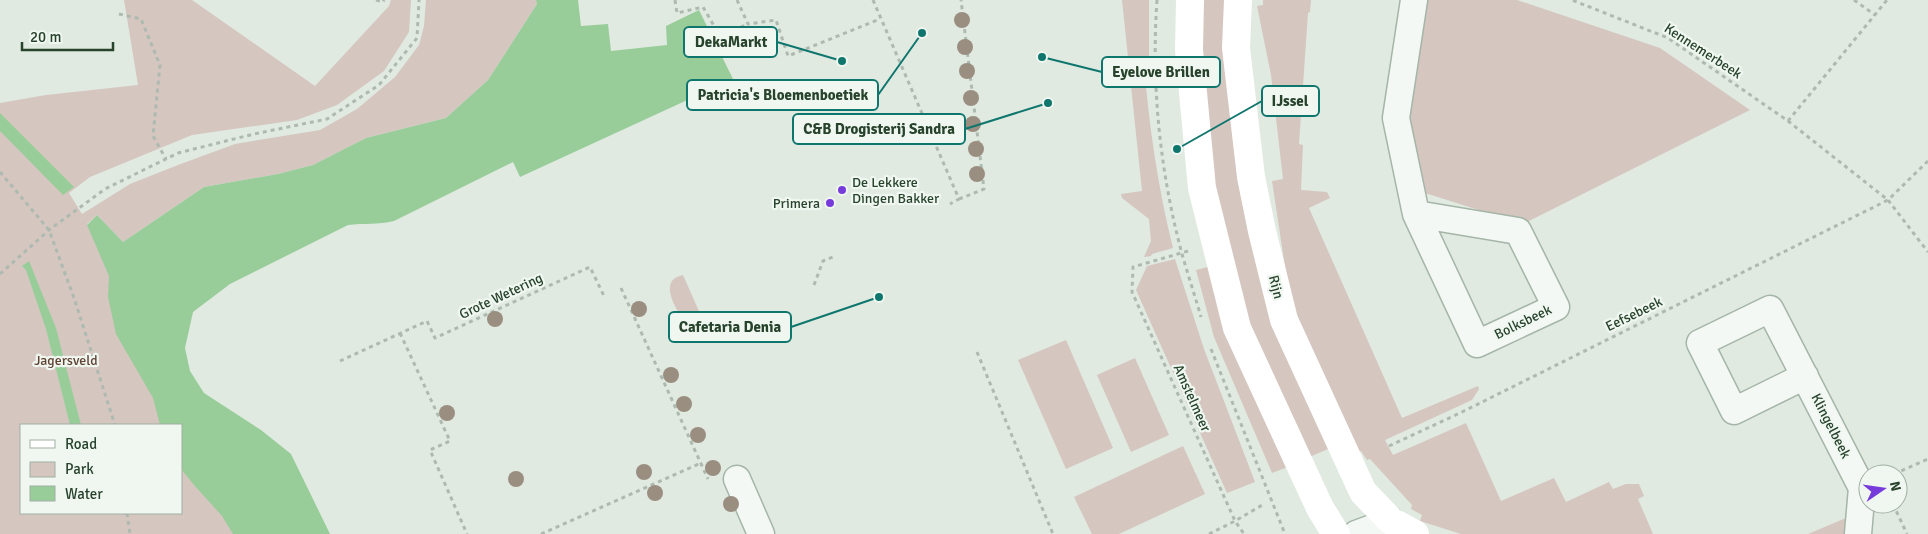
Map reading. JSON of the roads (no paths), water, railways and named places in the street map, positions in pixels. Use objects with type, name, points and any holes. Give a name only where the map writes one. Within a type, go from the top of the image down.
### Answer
[{"type":"main road","points":[[1190,0],[1189,50],[1202,188],[1237,328],[1320,508],[1336,534]]},
{"type":"main road","name":"Rijn","points":[[1238,0],[1236,48],[1251,177],[1284,320],[1364,492],[1390,528],[1416,534]]},
{"type":"street","name":"Bolksbeek","points":[[1414,0],[1396,118],[1416,214],[1477,344],[1556,307],[1518,231],[1416,214]]},
{"type":"street","name":"Klingelbeek","points":[[1805,376],[1862,488],[1858,534]]},
{"type":"street","points":[[738,479],[761,534]]},
{"type":"street","points":[[1356,534],[1390,528]]},
{"type":"water","points":[[536,0],[578,0],[581,26],[608,24],[611,51],[667,45],[666,26],[699,10],[733,79],[520,177],[513,162],[394,221],[348,225],[230,284],[193,312],[185,348],[190,371],[204,393],[261,430],[291,454],[330,534],[233,534],[222,516],[182,470],[182,424],[160,424],[153,398],[116,334],[108,297],[109,276],[87,225],[97,215],[123,242],[204,187],[278,174],[313,165],[366,138],[446,118],[488,80],[537,4]]},
{"type":"water","points":[[0,113],[74,187],[63,195],[0,131]]},
{"type":"water","points":[[29,261],[56,328],[81,424],[70,424],[46,329],[26,270],[22,266]]},
{"type":"place","name":"Patricia's Bloemenboetiek","points":[[922,33]]},
{"type":"place","name":"Eyelove Brillen","points":[[1042,57]]},
{"type":"place","name":"DekaMarkt","points":[[842,61]]},
{"type":"place","name":"C&B Drogisterij Sandra","points":[[1048,103]]},
{"type":"place","name":"IJssel","points":[[1177,149]]},
{"type":"place","name":"De Lekkere Dingen Bakker","points":[[842,190]]},
{"type":"place","name":"Primera","points":[[830,203]]},
{"type":"place","name":"Cafetaria Denia","points":[[879,297]]},
{"type":"park label","name":"Jagersveld","points":[[66,360]]}]
